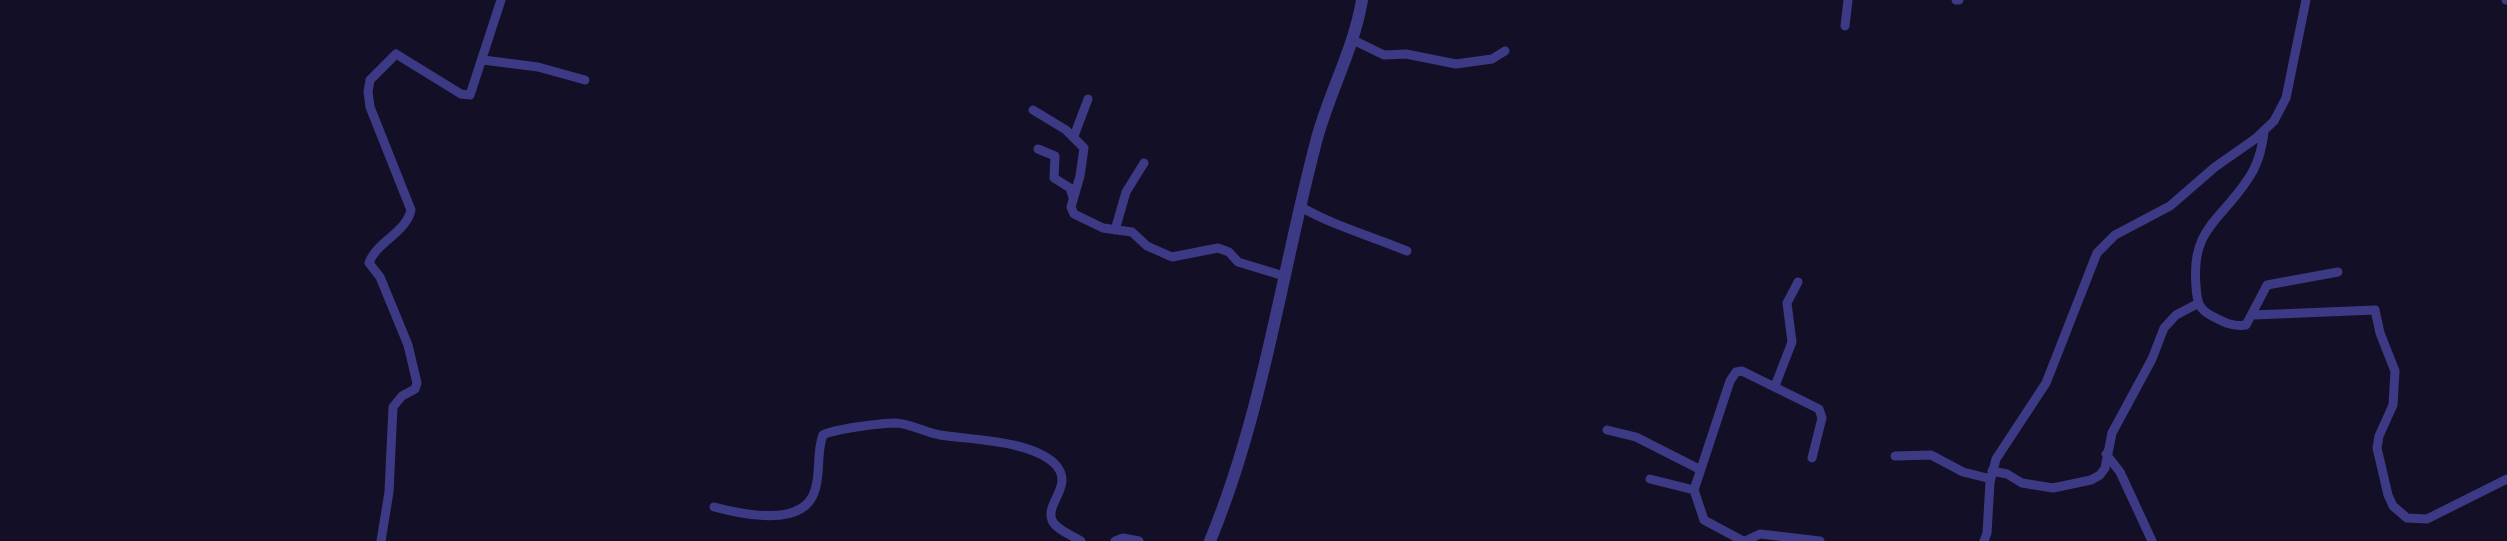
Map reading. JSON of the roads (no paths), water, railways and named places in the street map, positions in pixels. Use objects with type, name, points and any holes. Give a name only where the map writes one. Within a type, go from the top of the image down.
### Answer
[{"type":"street","points":[[381,541],[389,492],[393,407],[402,396],[415,389],[417,383],[403,332],[380,277],[369,263],[375,252],[408,219],[411,210],[370,106],[368,84],[372,76],[396,54],[467,96],[472,92],[501,0]]},
{"type":"street","points":[[1210,541],[1255,407],[1316,142],[1362,0]]},
{"type":"street","points":[[1845,26],[1848,0]]},
{"type":"street","points":[[1984,541],[1991,475],[2010,436],[2046,384],[2097,253],[2115,235],[2164,210],[2214,167],[2264,132],[2274,122],[2286,98],[2306,0]]},
{"type":"street","points":[[1351,39],[1384,55],[1406,54],[1456,64],[1492,59],[1505,51]]},
{"type":"street","points":[[483,60],[548,68],[585,80]]},
{"type":"street","points":[[1074,136],[1088,99]]},
{"type":"street","points":[[1033,110],[1074,136],[1084,148],[1085,155],[1071,207],[1074,214],[1094,225],[1131,232],[1147,246],[1172,257],[1218,248],[1229,252],[1238,262],[1284,276]]},
{"type":"street","points":[[2264,132],[2262,151],[2248,179],[2207,231],[2196,249],[2197,304],[2204,311],[2233,327],[2246,325],[2253,315],[2263,288],[2267,285],[2338,272]]},
{"type":"street","points":[[1038,149],[1055,156],[1054,178],[1071,188],[1073,197]]},
{"type":"street","points":[[1115,230],[1126,192],[1144,163]]},
{"type":"street","points":[[1301,207],[1328,223],[1368,235],[1407,251]]},
{"type":"street","points":[[1775,386],[1791,347],[1792,336],[1787,303],[1798,282]]},
{"type":"street","points":[[1895,456],[1931,455],[1964,472],[2007,474],[2022,483],[2060,488],[2091,480],[2100,475],[2105,468],[2106,454],[2119,419],[2152,359],[2164,328],[2176,315],[2197,304]]},
{"type":"street","points":[[2253,315],[2375,310],[2380,333],[2394,367],[2396,383],[2393,405],[2379,436],[2377,448],[2388,495],[2404,517],[2412,519],[2435,516],[2507,479]]},
{"type":"street","points":[[1812,458],[1822,418],[1819,409],[1742,371],[1733,375],[1694,490],[1704,520],[1744,541],[1760,534],[1820,541]]},
{"type":"street","points":[[714,507],[740,513],[784,515],[803,507],[813,496],[816,487],[818,447],[823,435],[834,431],[897,423],[937,435],[1013,446],[1054,463],[1062,479],[1060,491],[1051,512],[1051,520],[1082,541]]},
{"type":"street","points":[[1607,430],[1636,437],[1700,469]]},
{"type":"street","points":[[2106,454],[2120,472],[2152,541]]},
{"type":"street","points":[[1650,479],[1694,490]]},
{"type":"street","points":[[1115,541],[1123,538],[1139,541]]}]
